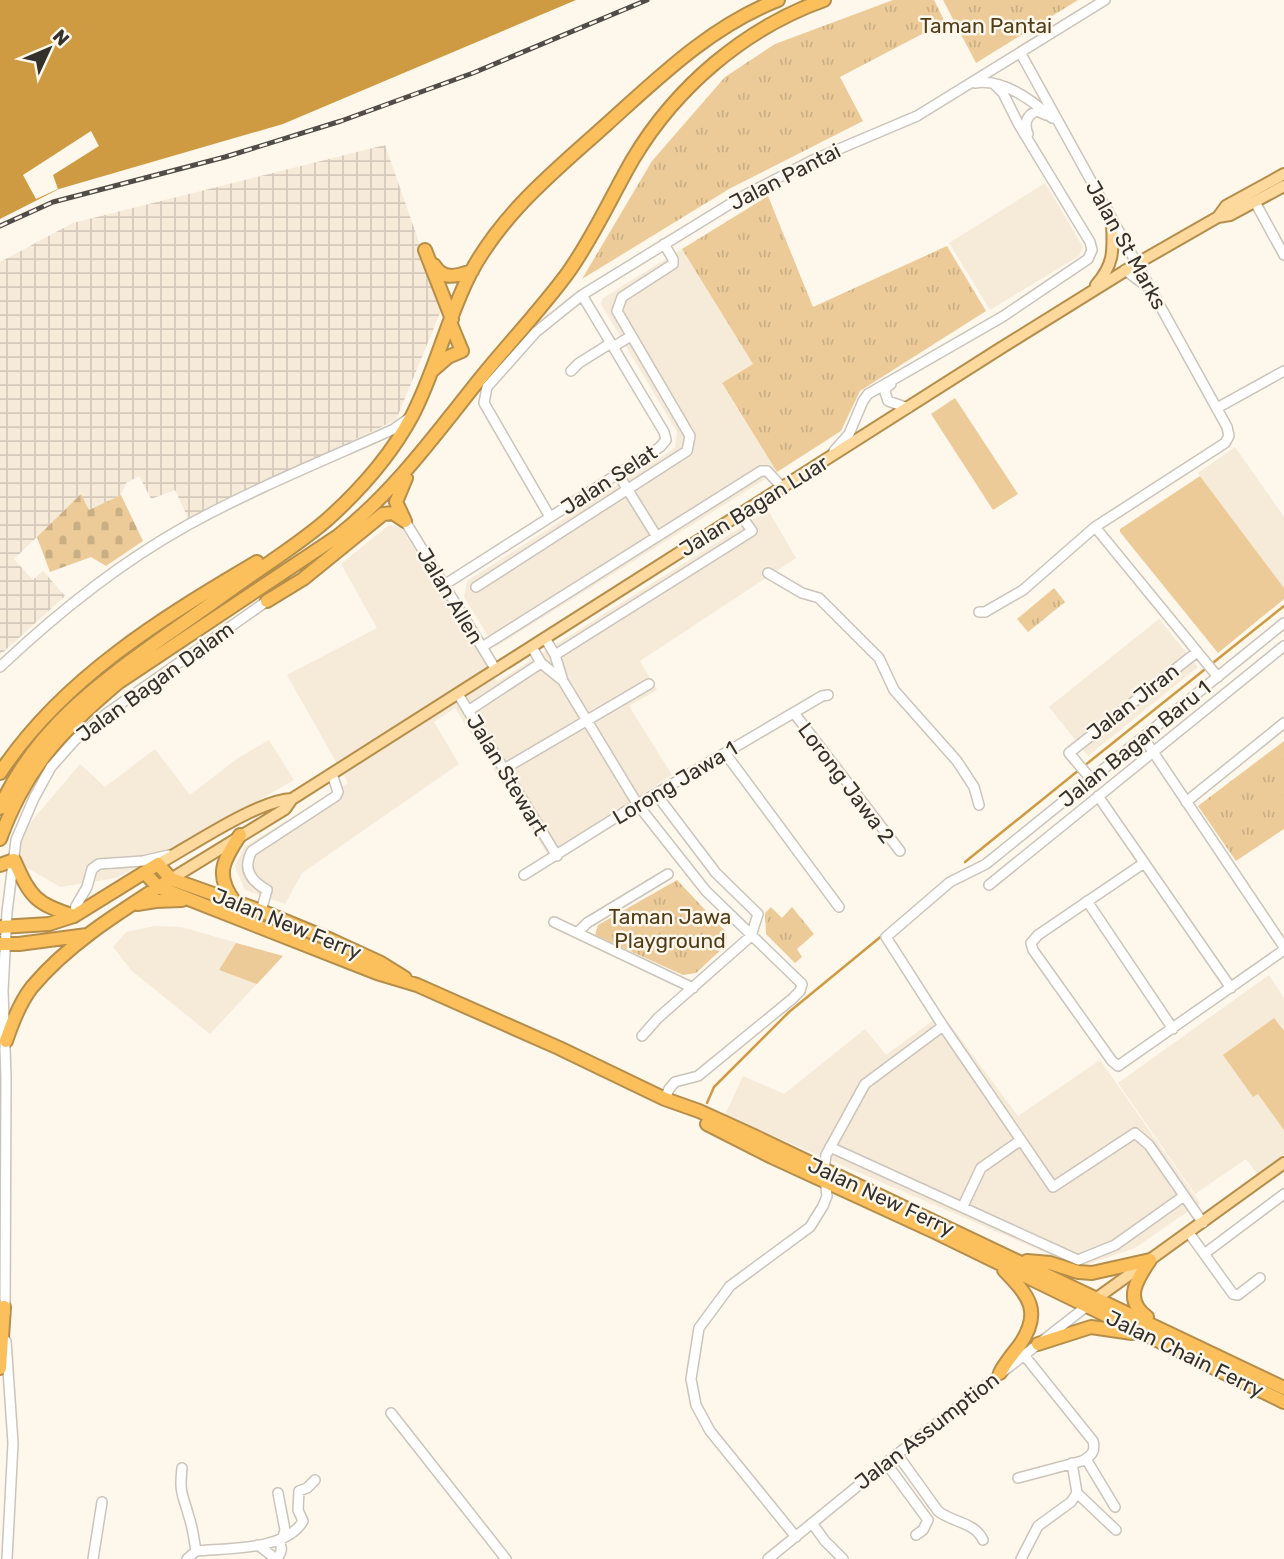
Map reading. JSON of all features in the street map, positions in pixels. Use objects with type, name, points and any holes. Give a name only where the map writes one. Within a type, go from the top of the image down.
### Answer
[{"type":"highway","points":[[0,808],[24,763],[47,733],[74,705],[302,540],[361,487],[391,451],[412,415],[472,271],[502,225],[545,178],[692,50],[741,16],[778,0]]},
{"type":"highway","points":[[267,601],[332,547],[412,465],[568,273],[634,159],[662,117],[711,66],[744,41],[786,16],[824,0]]},
{"type":"highway","points":[[431,373],[442,361],[462,351],[425,250],[437,271],[445,276],[455,277],[472,271]]},
{"type":"highway","points":[[405,522],[397,506],[397,497],[412,465]]},
{"type":"highway","points":[[267,601],[303,579],[383,514],[393,513],[405,522]]},
{"type":"highway","points":[[0,839],[23,785],[43,755],[127,669],[302,561],[365,514]]},
{"type":"highway","points":[[0,773],[36,725],[72,689],[114,654],[229,579],[302,540]]},
{"type":"highway","points":[[235,902],[226,890],[222,869],[240,835]]},
{"type":"highway","points":[[0,865],[14,860],[25,886],[34,897],[45,906],[74,916]]},
{"type":"highway","points":[[3,927],[49,924],[74,916],[158,864]]},
{"type":"highway","name":"Jalan New Ferry","points":[[158,864],[171,879],[261,911],[381,962],[416,985]]},
{"type":"highway","name":"Jalan New Ferry","points":[[145,873],[158,887],[377,973],[416,985],[559,1048],[665,1099],[699,1111],[825,1177],[1092,1302]]},
{"type":"highway","points":[[6,1041],[30,989],[88,935],[121,910],[171,879]]},
{"type":"highway","points":[[121,910],[156,901],[175,899],[196,902]]},
{"type":"highway","points":[[2,944],[88,935]]},
{"type":"highway","points":[[1001,1259],[1050,1263],[1085,1273],[1150,1260]]},
{"type":"highway","points":[[1000,1373],[1026,1335],[1031,1317],[1027,1294],[1001,1259]]},
{"type":"highway","points":[[1150,1260],[1135,1285],[1134,1303],[1142,1313],[1168,1331]]},
{"type":"highway","name":"Jalan Chain Ferry","points":[[1092,1302],[1168,1331],[1284,1388]]},
{"type":"highway","name":"Jalan Chain Ferry","points":[[1092,1302],[1149,1336],[1284,1402]]},
{"type":"highway","points":[[0,1368],[4,1307]]},
{"type":"highway","points":[[1038,1344],[1091,1327],[1149,1336]]},
{"type":"main road","name":"Jalan Bagan Luar","points":[[1218,217],[1227,206],[1284,174]]},
{"type":"main road","name":"Jalan Bagan Luar","points":[[171,879],[285,809],[292,799],[1125,270],[1218,217],[1230,215],[1284,186]]},
{"type":"main road","points":[[1090,293],[1110,265],[1114,248],[1112,222]]},
{"type":"main road","name":"Jalan Bagan Luar","points":[[158,864],[259,808],[279,800],[292,799]]},
{"type":"main road","points":[[1092,1302],[1284,1163]]},
{"type":"street","name":"Jalan Pantai","points":[[550,517],[486,408],[484,397],[487,387],[536,332],[582,295],[743,196],[813,160],[917,116],[1105,0]]},
{"type":"street","name":"Jalan St Marks","points":[[1021,54],[1217,408],[1229,436],[1225,443],[1095,527]]},
{"type":"street","points":[[972,83],[984,81],[1035,103],[1059,123]]},
{"type":"street","points":[[828,458],[849,434],[868,394],[1002,317],[1088,259],[1092,250],[1090,242],[1019,125],[1003,93],[995,85]]},
{"type":"street","points":[[1035,151],[1026,127],[1031,113],[1037,111],[1059,123]]},
{"type":"street","points":[[1255,202],[1284,255]]},
{"type":"street","points":[[476,587],[684,454],[691,438],[617,314],[620,299],[673,264],[664,244]]},
{"type":"street","points":[[1125,270],[1153,292]]},
{"type":"street","name":"Jalan Selat","points":[[444,585],[660,447],[666,440],[664,432],[582,295]]},
{"type":"street","points":[[570,371],[579,363],[631,336]]},
{"type":"street","points":[[1217,408],[1284,371]]},
{"type":"street","points":[[901,377],[884,392],[892,404],[908,408]]},
{"type":"street","points":[[0,667],[97,583],[141,553],[188,525],[394,429],[412,415]]},
{"type":"street","points":[[482,647],[761,471],[766,471],[782,487]]},
{"type":"street","points":[[618,474],[657,537]]},
{"type":"street","points":[[555,655],[752,531],[740,514]]},
{"type":"street","name":"Jalan Allen","points":[[405,522],[496,670]]},
{"type":"street","points":[[979,612],[985,612],[1018,594],[1095,527],[1212,670]]},
{"type":"street","points":[[487,558],[496,574]]},
{"type":"street","points":[[768,573],[790,587],[819,598],[879,658],[894,690],[957,761],[974,788],[979,805]]},
{"type":"street","name":"Jalan Bagan Dalam","points":[[7,1559],[13,1443],[4,1307],[6,1041],[2,944],[16,839],[51,767],[75,740],[106,714],[267,601]]},
{"type":"street","name":"Jalan Bagan Baru 1","points":[[943,1026],[886,937],[950,882],[986,864],[1143,737],[1212,670],[1284,623]]},
{"type":"street","points":[[545,638],[555,655],[563,681],[638,804],[706,891],[802,984],[800,991],[792,999],[698,1076],[675,1082],[665,1099]]},
{"type":"street","name":"Jalan Bagan Baru 1","points":[[989,885],[1284,646]]},
{"type":"street","points":[[532,647],[541,663],[563,681]]},
{"type":"street","name":"Jalan Jiran","points":[[1091,779],[1069,753],[1197,652]]},
{"type":"street","points":[[468,712],[541,663]]},
{"type":"street","points":[[504,769],[649,684]]},
{"type":"street","name":"Jalan Stewart","points":[[458,694],[557,856]]},
{"type":"street","name":"Lorong Jawa 1","points":[[524,875],[638,804],[828,695]]},
{"type":"street","name":"Lorong Jawa 2","points":[[794,713],[900,851]]},
{"type":"street","points":[[1186,802],[1284,723]]},
{"type":"street","points":[[1143,737],[1284,949],[1118,1066],[1033,950],[1031,943],[1038,935],[1144,863]]},
{"type":"street","points":[[725,753],[839,907]]},
{"type":"street","points":[[261,911],[267,890],[256,884],[249,875],[248,858],[252,851],[336,796],[338,792],[332,774]]},
{"type":"street","points":[[642,1036],[751,936],[758,914],[716,873],[656,794]]},
{"type":"street","points":[[1098,796],[1231,988]]},
{"type":"street","points":[[74,916],[92,869],[99,864],[143,861],[180,852]]},
{"type":"street","points":[[986,864],[997,878]]},
{"type":"street","points":[[577,933],[587,923],[668,874]]},
{"type":"street","points":[[1087,901],[1173,1029]]},
{"type":"street","points":[[554,922],[693,988]]},
{"type":"street","points":[[796,1537],[710,1431],[695,1405],[691,1379],[699,1328],[730,1286],[810,1227],[823,1206],[827,1196],[826,1155],[865,1084],[943,1026],[1053,1187],[1132,1133],[1139,1134],[1203,1223]]},
{"type":"street","points":[[963,1206],[981,1168],[1021,1140]]},
{"type":"street","name":"Jalan New Ferry","points":[[830,1147],[1078,1260],[1115,1245],[1184,1196]]},
{"type":"street","points":[[1203,1254],[1284,1194]]},
{"type":"street","points":[[1189,1233],[1233,1294],[1238,1295],[1260,1278]]},
{"type":"street","name":"Jalan Assumption","points":[[768,1559],[1092,1302]]},
{"type":"street","points":[[1018,1478],[1086,1459],[1093,1452],[1093,1441],[1024,1355]]},
{"type":"street","points":[[391,1413],[506,1559]]},
{"type":"street","points":[[897,1454],[937,1511],[975,1530],[983,1540]]},
{"type":"street","points":[[1086,1459],[1115,1507]]},
{"type":"street","points":[[886,1463],[928,1520],[923,1530],[916,1535]]},
{"type":"street","points":[[1072,1463],[1077,1493],[1116,1530]]},
{"type":"street","points":[[182,1468],[181,1493],[190,1517],[195,1551]]},
{"type":"street","points":[[187,1559],[195,1551],[258,1545],[293,1532],[303,1521],[298,1510],[299,1492],[315,1480]]},
{"type":"street","points":[[258,1545],[276,1559],[281,1554],[281,1538],[285,1530],[278,1493]]},
{"type":"street","points":[[1021,1559],[1038,1526],[1071,1502],[1077,1493]]},
{"type":"street","points":[[93,1559],[102,1502]]},
{"type":"street","points":[[812,1523],[843,1559]]},
{"type":"shaded area","points":[[0,0],[576,0],[283,124],[59,189],[0,219]]},
{"type":"shaded area","points":[[385,145],[442,308],[396,420],[188,518],[175,490],[151,499],[139,476],[126,483],[121,495],[89,510],[81,495],[14,559],[33,580],[43,571],[65,596],[0,655],[0,262],[73,223]]},
{"type":"shaded area","points":[[1045,183],[1083,247],[1079,256],[990,310],[949,243]]},
{"type":"shaded area","points":[[682,249],[753,364],[722,384],[777,472],[495,647],[464,597],[467,581],[675,448],[677,432],[601,304],[603,298]]},
{"type":"shaded area","points":[[1235,447],[1284,517],[1284,588],[1198,473]]},
{"type":"shaded area","points":[[768,510],[796,558],[640,661],[657,690],[629,706],[672,775],[548,855],[455,708],[434,722],[459,764],[302,873],[285,904],[245,890],[235,867],[244,847],[348,783],[287,675],[377,628],[341,564],[389,525],[401,528],[497,682]]},
{"type":"shaded area","points":[[1159,619],[1198,667],[1088,756],[1049,707]]},
{"type":"shaded area","points":[[269,740],[294,780],[116,878],[60,887],[21,864],[19,836],[80,764],[105,787],[155,749],[190,795],[238,758]]},
{"type":"shaded area","points":[[155,926],[181,927],[283,956],[210,1034],[132,971],[113,947],[126,932]]},
{"type":"shaded area","points":[[1269,975],[1284,998],[1284,1155],[1257,1174],[1246,1159],[1195,1194],[1118,1083]]},
{"type":"shaded area","points":[[942,1014],[1018,1116],[1100,1060],[1200,1203],[1135,1248],[1079,1267],[725,1115],[743,1076],[784,1094],[865,1029],[886,1055]]},
{"type":"green space","points":[[893,0],[934,0],[945,22],[840,77],[863,121],[729,189],[582,279],[652,161],[725,77],[775,44]]},
{"type":"green space","name":"Taman Pantai","points":[[943,0],[1078,0],[976,63]]},
{"type":"green space","points":[[768,196],[813,307],[947,246],[986,311],[860,391],[841,431],[777,472],[722,383],[753,364],[682,249]]},
{"type":"green space","points":[[955,398],[1018,494],[993,510],[931,414]]},
{"type":"green space","points":[[1200,476],[1284,588],[1284,599],[1218,653],[1120,532],[1120,529]]},
{"type":"green space","points":[[81,494],[89,510],[121,495],[143,541],[106,566],[91,557],[50,572],[37,537]]},
{"type":"green space","points":[[1054,588],[1065,602],[1028,632],[1017,619]]},
{"type":"green space","points":[[1284,741],[1284,829],[1236,861],[1198,806]]},
{"type":"green space","name":"Taman Jawa Playground","points":[[677,880],[727,933],[727,944],[696,973],[683,975],[595,935],[598,925]]},
{"type":"green space","points":[[771,907],[782,918],[792,907],[814,934],[797,949],[802,957],[795,963],[766,934],[765,913]]},
{"type":"green space","points":[[236,943],[283,956],[257,984],[219,970]]},
{"type":"green space","points":[[1274,1018],[1284,1031],[1284,1130],[1258,1094],[1253,1097],[1223,1055]]},
{"type":"pier","points":[[91,131],[99,146],[53,175],[58,189],[36,199],[23,175]]},
{"type":"waterway","points":[[1084,766],[1284,606]]},
{"type":"waterway","points":[[965,862],[1079,770]]},
{"type":"waterway","points":[[707,1103],[714,1087],[789,1012],[884,934]]},
{"type":"railway","points":[[0,226],[53,202],[225,157],[341,121],[473,73],[647,0]]}]
